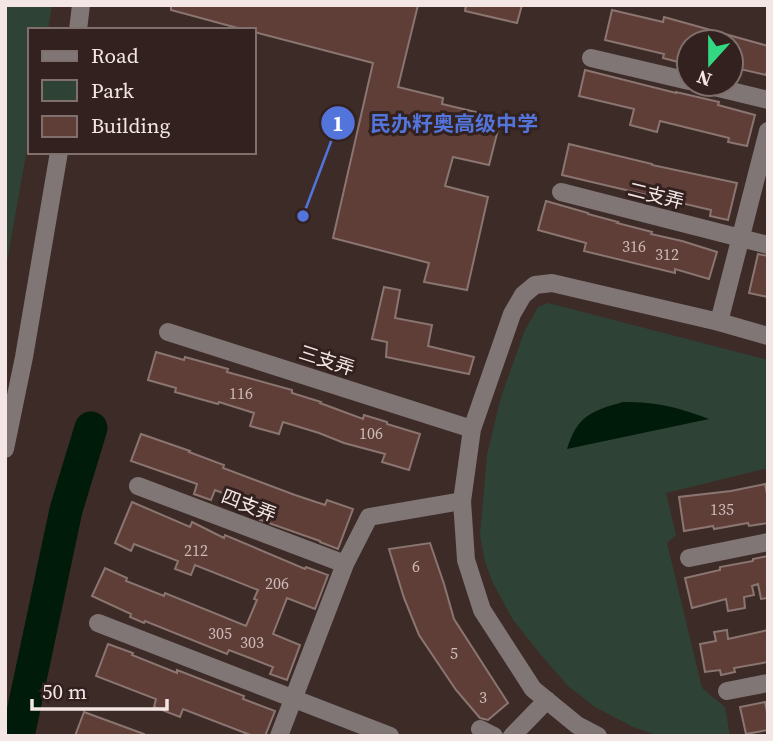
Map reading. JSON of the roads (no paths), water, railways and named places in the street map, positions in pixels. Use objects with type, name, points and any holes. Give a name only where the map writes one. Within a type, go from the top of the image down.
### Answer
[{"type":"street","points":[[78,28],[81,5]]},
{"type":"street","points":[[590,58],[675,78]]},
{"type":"street","points":[[745,94],[768,100]]},
{"type":"street","points":[[719,322],[768,131]]},
{"type":"street","points":[[5,449],[24,357],[59,154]]},
{"type":"street","name":"二支弄","points":[[561,192],[768,244]]},
{"type":"street","points":[[598,736],[577,725],[533,689],[482,610],[466,560],[462,501],[472,429],[512,314],[523,295],[535,285],[552,283],[768,336]]},
{"type":"street","name":"三支弄","points":[[169,332],[472,429]]},
{"type":"street","name":"四支弄","points":[[138,486],[345,564]]},
{"type":"street","points":[[279,736],[345,564],[369,517],[462,501]]},
{"type":"street","points":[[689,558],[768,542]]},
{"type":"street","points":[[98,623],[390,736]]},
{"type":"street","points":[[727,691],[768,683]]},
{"type":"street","points":[[512,736],[547,700]]},
{"type":"waterway","points":[[18,736],[66,510],[91,428]]},
{"type":"place","name":"民办籽奥高级中学","points":[[303,216]]}]
